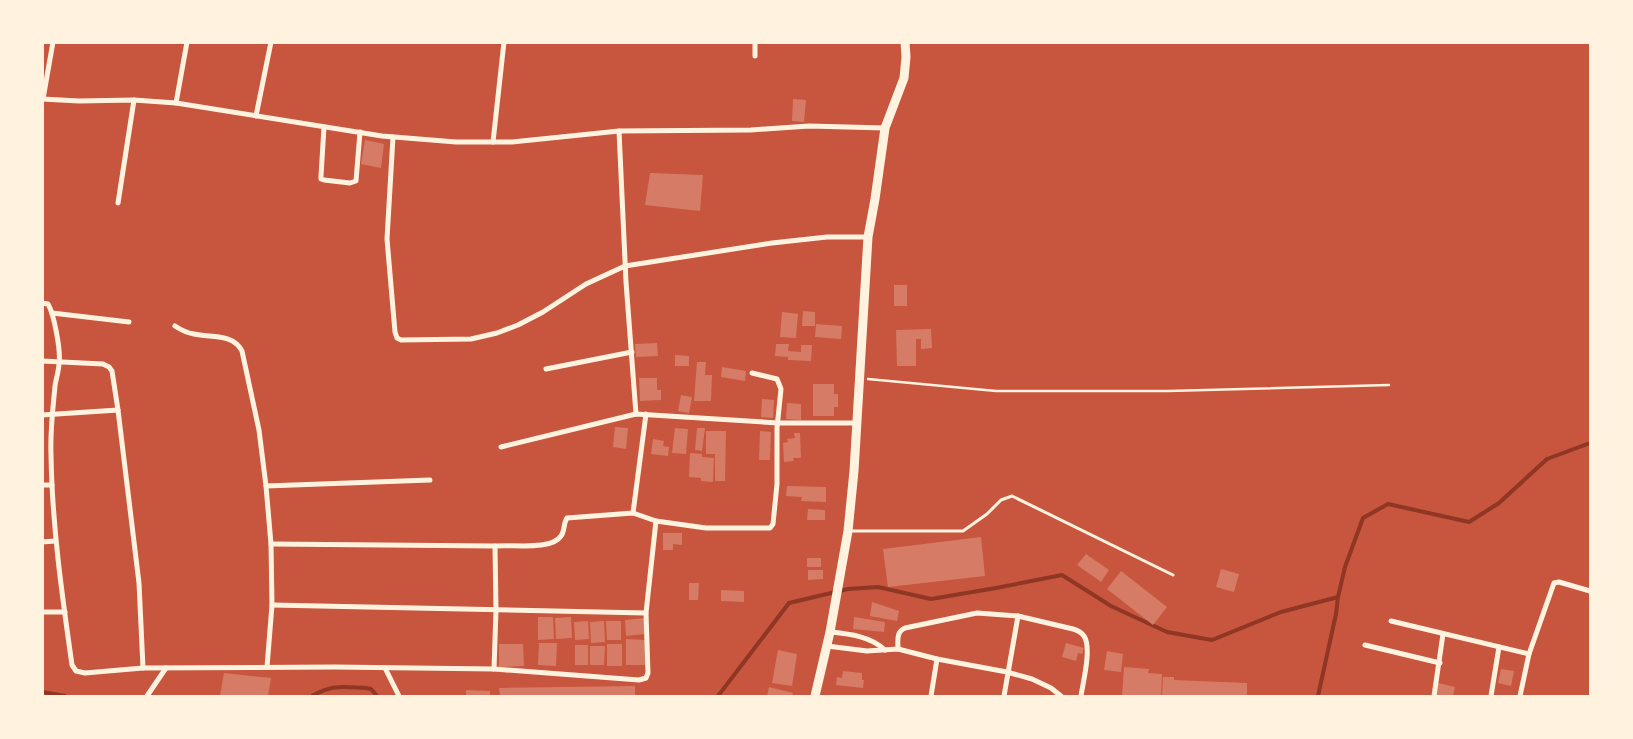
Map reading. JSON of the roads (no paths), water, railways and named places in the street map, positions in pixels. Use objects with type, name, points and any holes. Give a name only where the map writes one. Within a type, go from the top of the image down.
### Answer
[{"type":"main road","points":[[815,696],[830,632],[848,531],[857,423],[868,237],[884,128],[904,78],[905,42]]},
{"type":"street","points":[[52,42],[43,99],[134,100],[176,103],[393,137],[456,142],[512,142],[619,131],[751,130],[809,126],[884,128]]},
{"type":"street","points":[[176,103],[187,42]]},
{"type":"street","points":[[256,116],[271,42]]},
{"type":"street","points":[[493,142],[504,42]]},
{"type":"street","points":[[755,42],[755,56]]},
{"type":"street","points":[[118,202],[134,100]]},
{"type":"street","points":[[324,127],[321,176],[324,180],[353,183],[356,181],[360,132]]},
{"type":"street","points":[[619,131],[636,414]]},
{"type":"street","points":[[393,137],[387,239],[395,332],[397,338],[406,341],[457,340],[487,336],[518,326],[586,284],[626,271],[772,243],[827,237],[868,237]]},
{"type":"street","points":[[42,303],[48,304],[52,313],[60,362],[55,381],[51,452],[52,485],[55,541],[64,612],[72,665],[76,671],[85,673],[143,668],[267,667],[494,669],[639,680],[646,678],[648,673],[646,613],[656,521]]},
{"type":"street","points":[[52,313],[130,322]]},
{"type":"street","points":[[175,326],[195,334],[222,337],[234,341],[242,351],[259,430],[271,544],[272,605],[267,667]]},
{"type":"street","points":[[546,369],[632,352]]},
{"type":"street","points":[[42,361],[103,364],[112,371],[139,582],[143,668]]},
{"type":"street","points":[[271,544],[477,547],[548,545],[560,538],[567,518],[634,513],[656,521],[706,528],[770,528],[773,524],[777,484],[777,428],[781,389],[777,379],[752,373]]},
{"type":"street","points":[[42,415],[118,410]]},
{"type":"street","points":[[501,447],[636,414],[778,423],[857,423]]},
{"type":"street","points":[[634,513],[646,414]]},
{"type":"street","points":[[266,486],[430,480]]},
{"type":"street","points":[[42,485],[52,485]]},
{"type":"street","points":[[42,542],[55,541]]},
{"type":"street","points":[[494,669],[496,610],[495,546]]},
{"type":"street","points":[[1520,696],[1530,654],[1554,582],[1590,590]]},
{"type":"street","points":[[272,605],[646,613]]},
{"type":"street","points":[[42,612],[64,612]]},
{"type":"street","points":[[898,649],[898,635],[905,628],[977,614],[1018,616],[1073,629],[1079,631],[1087,643],[1081,696]]},
{"type":"street","points":[[1004,696],[1018,616]]},
{"type":"street","points":[[1391,621],[1530,654]]},
{"type":"street","points":[[830,632],[871,640],[878,643],[885,650]]},
{"type":"street","points":[[1434,696],[1443,634]]},
{"type":"street","points":[[1365,645],[1440,662]]},
{"type":"street","points":[[827,646],[867,651],[898,649],[937,659],[1007,672],[1032,679],[1051,688],[1061,696]]},
{"type":"street","points":[[1491,696],[1500,647]]},
{"type":"street","points":[[931,696],[937,659]]},
{"type":"street","points":[[147,696],[166,668]]},
{"type":"street","points":[[385,668],[400,696]]},
{"type":"lane","points":[[848,531],[964,531],[987,514],[1001,500],[1012,496],[1173,575]]},
{"type":"waterway","points":[[1318,696],[1345,567],[1363,518],[1388,504],[1469,522],[1499,503],[1547,459],[1590,443]]},
{"type":"waterway","points":[[718,696],[789,603],[848,589],[878,587],[931,599],[1062,575],[1111,606],[1167,632],[1212,640],[1281,612],[1338,597]]},
{"type":"waterway","points":[[312,696],[332,688],[344,687],[371,689],[377,696]]},
{"type":"waterway","points":[[42,692],[65,696]]}]
